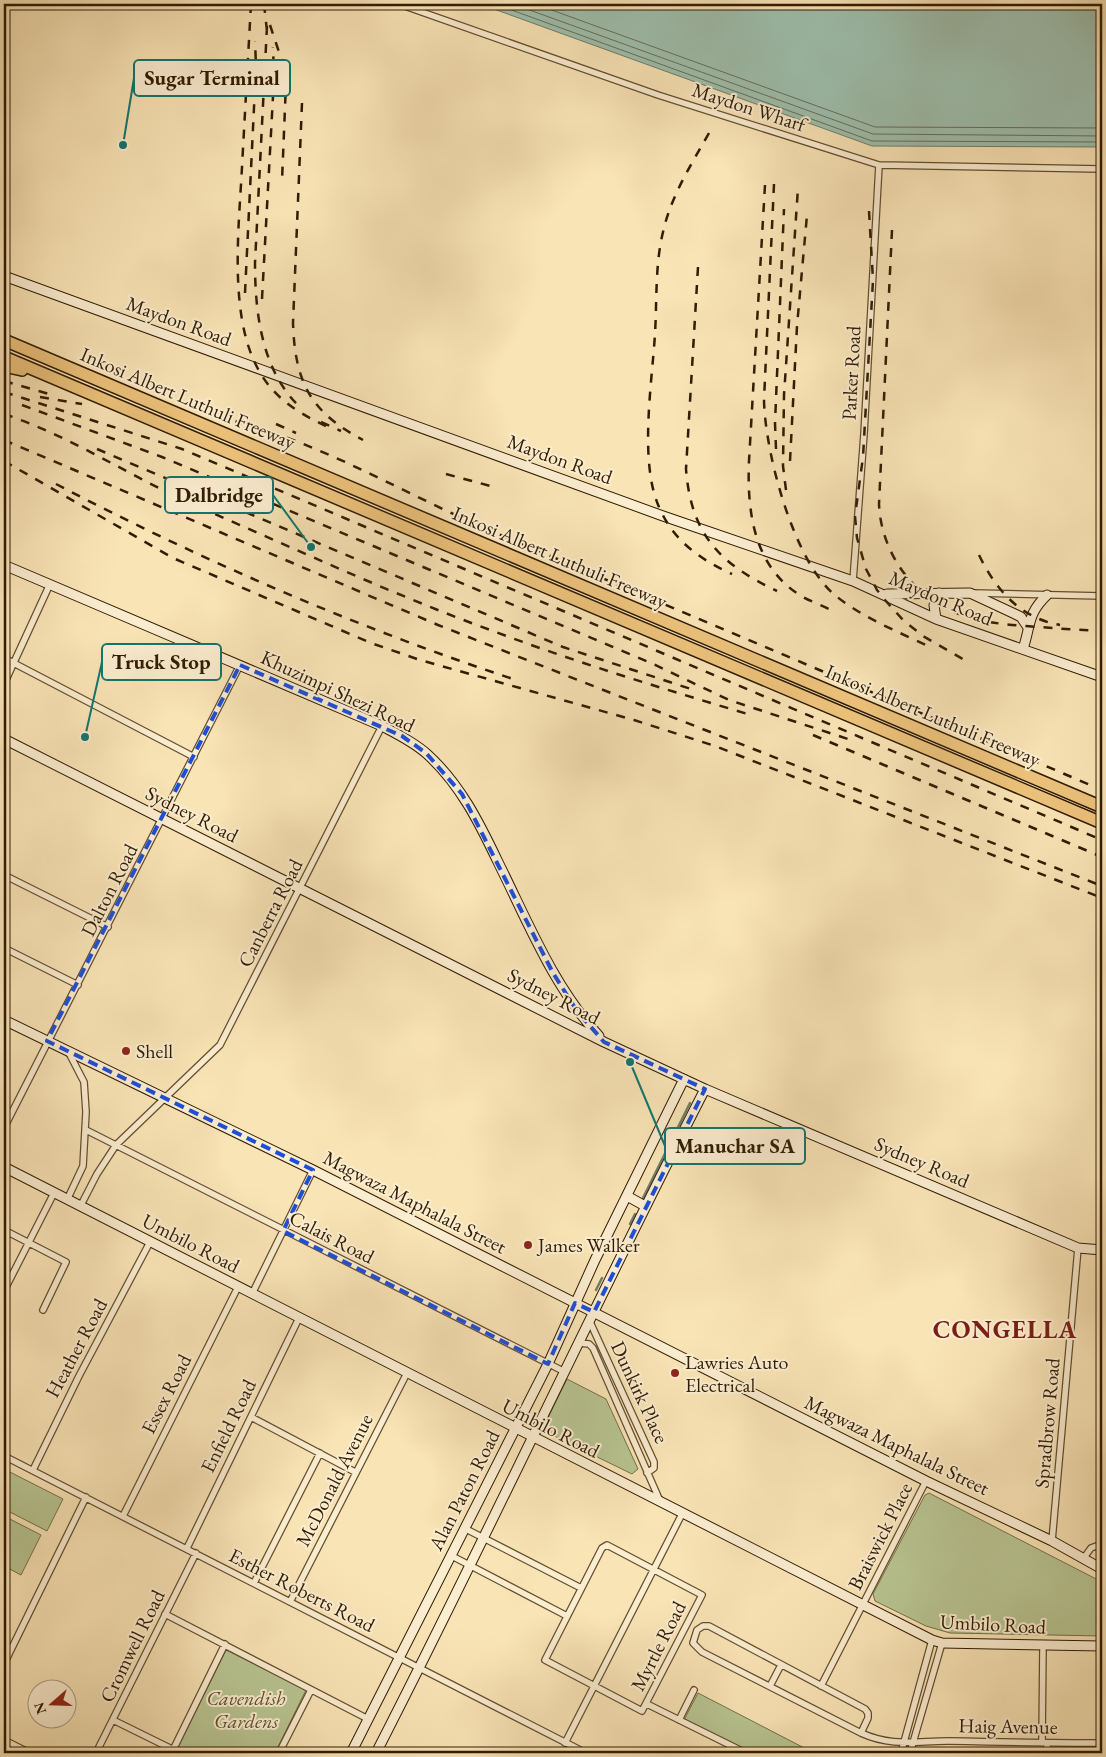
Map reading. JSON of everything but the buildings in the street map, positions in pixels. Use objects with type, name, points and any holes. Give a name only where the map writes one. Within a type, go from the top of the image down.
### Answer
[{"type":"highway","points":[[4,332],[76,370]]},
{"type":"highway","name":"Inkosi Albert Luthuli Freeway","points":[[4,340],[1102,807]]},
{"type":"highway","name":"Inkosi Albert Luthuli Freeway","points":[[4,357],[1102,823]]},
{"type":"highway","points":[[4,366],[43,374]]},
{"type":"street","name":"Maydon Wharf","points":[[399,4],[658,95],[879,166],[1102,170]]},
{"type":"street","name":"Parker Road","points":[[853,581],[864,434],[879,166]]},
{"type":"street","name":"Maydon Road","points":[[4,276],[663,516],[853,581],[936,619],[1102,677]]},
{"type":"street","name":"Khuzimpi Shezi Road","points":[[4,564],[382,726],[426,753],[462,794],[478,820],[553,973],[577,1011],[604,1042]]},
{"type":"street","points":[[4,684],[50,584]]},
{"type":"street","points":[[936,619],[934,605],[939,593]]},
{"type":"street","points":[[884,594],[970,593],[1102,596]]},
{"type":"street","points":[[970,593],[1015,614],[1020,617],[1026,626]]},
{"type":"street","points":[[1023,649],[1026,626],[1034,610],[1047,595]]},
{"type":"street","points":[[4,658],[194,757]]},
{"type":"street","name":"Dalton Road","points":[[4,1128],[240,665]]},
{"type":"street","name":"Canberra Road","points":[[80,1207],[97,1174],[116,1145],[220,1044],[382,726]]},
{"type":"street","name":"Sydney Road","points":[[4,739],[604,1042],[705,1089],[1078,1248],[1102,1250]]},
{"type":"street","points":[[4,875],[108,927]]},
{"type":"street","points":[[4,948],[78,985]]},
{"type":"street","name":"Magwaza Maphalala Street","points":[[4,1020],[313,1170],[926,1481],[1052,1541],[1102,1569]]},
{"type":"street","points":[[67,1200],[83,1166],[86,1130],[84,1082],[69,1053]]},
{"type":"street","name":"Alan Paton Road","points":[[351,1753],[548,1364],[575,1303],[684,1079]]},
{"type":"street","name":"Alan Paton Road","points":[[376,1753],[420,1669],[534,1438],[645,1206],[705,1089]]},
{"type":"street","name":"Calais Road","points":[[86,1130],[564,1372]]},
{"type":"street","name":"Umbilo Road","points":[[4,1168],[932,1640],[942,1643],[1102,1646]]},
{"type":"street","points":[[252,1294],[313,1170]]},
{"type":"street","points":[[4,1291],[54,1193]]},
{"type":"street","points":[[627,1196],[645,1206]]},
{"type":"street","points":[[4,1230],[67,1263],[43,1310]]},
{"type":"street","name":"Heather Road","points":[[33,1470],[79,1376],[150,1242]]},
{"type":"street","name":"Spradbrow Road","points":[[1052,1541],[1078,1248]]},
{"type":"street","name":"Essex Road","points":[[123,1516],[238,1287]]},
{"type":"street","name":"Enfield Road","points":[[186,1548],[299,1318]]},
{"type":"street","name":"Dunkirk Place","points":[[590,1322],[655,1464],[654,1468],[647,1473]]},
{"type":"street","points":[[579,1343],[589,1344],[593,1348],[661,1503]]},
{"type":"street","name":"McDonald Avenue","points":[[290,1602],[407,1373]]},
{"type":"street","points":[[615,1401],[624,1398]]},
{"type":"street","points":[[622,1417],[631,1413]]},
{"type":"street","points":[[251,1417],[356,1472]]},
{"type":"street","points":[[254,1583],[320,1453]]},
{"type":"street","name":"Esther Roberts Road","points":[[4,1456],[586,1753]]},
{"type":"street","name":"Braiswick Place","points":[[821,1686],[926,1481]]},
{"type":"street","points":[[4,1664],[86,1497]]},
{"type":"street","name":"Myrtle Road","points":[[565,1743],[682,1514]]},
{"type":"street","points":[[464,1528],[581,1588]]},
{"type":"street","points":[[1083,1558],[1091,1548],[1102,1544]]},
{"type":"street","name":"Myrtle Road","points":[[604,1545],[700,1593],[702,1596],[643,1711],[546,1661],[581,1588],[604,1545]]},
{"type":"street","name":"Cromwell Road","points":[[96,1753],[196,1553]]},
{"type":"street","points":[[450,1556],[567,1616]]},
{"type":"street","points":[[165,1614],[368,1719]]},
{"type":"street","name":"Haig Avenue","points":[[861,1733],[868,1718],[868,1713],[709,1626],[700,1627],[694,1635],[693,1643],[697,1648],[861,1733],[888,1742],[1102,1743]]},
{"type":"street","points":[[901,1753],[932,1640]]},
{"type":"street","points":[[910,1753],[942,1643]]},
{"type":"street","points":[[113,1720],[176,1752],[225,1644]]},
{"type":"street","points":[[1043,1645],[1044,1743],[1047,1753]]},
{"type":"street","points":[[770,1686],[780,1665]]},
{"type":"street","points":[[920,1685],[929,1687]]},
{"type":"street","points":[[279,1753],[311,1690]]},
{"type":"street","points":[[679,1720],[694,1690]]},
{"type":"street","points":[[647,1704],[746,1753]]},
{"type":"street","points":[[4,1740],[30,1753]]},
{"type":"highlighted area","points":[[240,665],[402,736],[426,753],[462,794],[553,973],[577,1011],[604,1042],[705,1089],[594,1312],[575,1303],[548,1364],[283,1231],[313,1170],[47,1041]]},
{"type":"green space","points":[[567,1379],[606,1399],[638,1469],[632,1474],[542,1430]]},
{"type":"green space","points":[[4,1469],[63,1499],[47,1531],[4,1509]]},
{"type":"green space","points":[[929,1493],[1102,1582],[1102,1636],[950,1633],[926,1626],[875,1601],[873,1594],[925,1495]]},
{"type":"green space","points":[[4,1516],[41,1535],[21,1575],[4,1566]]},
{"type":"green space","name":"Cavendish Gardens","points":[[226,1650],[306,1690],[275,1753],[185,1753],[177,1749]]},
{"type":"green space","points":[[698,1693],[814,1753],[752,1753],[684,1720]]},
{"type":"water","points":[[480,4],[1102,4],[1102,147],[872,146]]},
{"type":"waterway","points":[[642,1200],[690,1103]]},
{"type":"waterway","points":[[630,1224],[635,1214]]},
{"type":"waterway","points":[[596,1290],[602,1278]]},
{"type":"railway","points":[[251,4],[238,241],[239,294],[242,320],[256,365],[269,386],[285,402],[326,426]]},
{"type":"railway","points":[[264,4],[267,31]]},
{"type":"railway","points":[[270,25],[283,64],[286,83],[282,181]]},
{"type":"railway","points":[[267,26],[255,282],[259,322],[270,360],[288,394],[302,409]]},
{"type":"railway","points":[[245,293],[256,66],[255,41]]},
{"type":"railway","points":[[262,299],[274,78],[273,47]]},
{"type":"railway","points":[[302,103],[293,323],[297,362],[302,379],[318,406],[330,418],[363,440]]},
{"type":"railway","points":[[709,133],[676,193],[660,244],[648,445],[653,489],[665,519],[688,547],[709,562],[732,574]]},
{"type":"railway","points":[[774,184],[764,400],[770,448],[785,506],[807,559],[821,580],[836,596],[869,618],[930,647]]},
{"type":"railway","points":[[765,185],[749,461],[749,498],[756,535],[762,552],[771,567],[783,582],[798,594],[829,609]]},
{"type":"railway","points":[[786,490],[783,466],[784,395],[798,188]]},
{"type":"railway","points":[[776,449],[775,423],[784,209]]},
{"type":"railway","points":[[869,211],[873,280],[863,457],[855,516],[857,538],[866,569],[877,590],[885,600],[903,620],[923,636],[968,662]]},
{"type":"railway","points":[[790,461],[797,326],[807,215]]},
{"type":"railway","points":[[892,230],[879,504],[881,523],[891,552],[901,569],[919,590],[932,600],[961,615],[1009,625],[1102,631]]},
{"type":"railway","points":[[698,267],[686,469],[689,492],[694,512],[712,545],[739,570],[777,591]]},
{"type":"railway","points":[[4,381],[49,394]]},
{"type":"railway","points":[[4,392],[182,449],[1102,840]]},
{"type":"railway","points":[[40,397],[82,404]]},
{"type":"railway","points":[[22,405],[162,457],[651,663],[729,700],[848,739]]},
{"type":"railway","points":[[4,414],[30,423],[79,446],[176,497],[419,602],[557,654],[751,715]]},
{"type":"railway","points":[[218,417],[254,426],[322,452],[489,530],[1102,790]]},
{"type":"railway","points":[[321,422],[341,431]]},
{"type":"railway","points":[[276,424],[296,433]]},
{"type":"railway","points":[[4,440],[438,625],[1102,886]]},
{"type":"railway","points":[[97,449],[563,647],[694,690]]},
{"type":"railway","points":[[4,461],[173,558],[371,643],[420,660],[634,720],[715,746],[1102,898]]},
{"type":"railway","points":[[446,474],[494,487]]},
{"type":"railway","points":[[56,484],[168,540],[282,591],[398,638],[516,680]]},
{"type":"railway","points":[[979,555],[993,580],[1021,609],[1033,616],[1060,625]]},
{"type":"railway","points":[[813,735],[1102,857]]},
{"type":"place","name":"Sugar Terminal","points":[[123,145]]},
{"type":"place","name":"Dalbridge","points":[[311,547]]},
{"type":"place","name":"Truck Stop","points":[[85,737]]},
{"type":"place","name":"Shell","points":[[126,1051]]},
{"type":"place","name":"Manuchar SA","points":[[630,1062]]},
{"type":"place","name":"James Walker","points":[[528,1245]]},
{"type":"place","name":"Lawries Auto Electrical","points":[[675,1373]]},
{"type":"district","name":"CONGELLA","points":[[1005,1329]]}]
